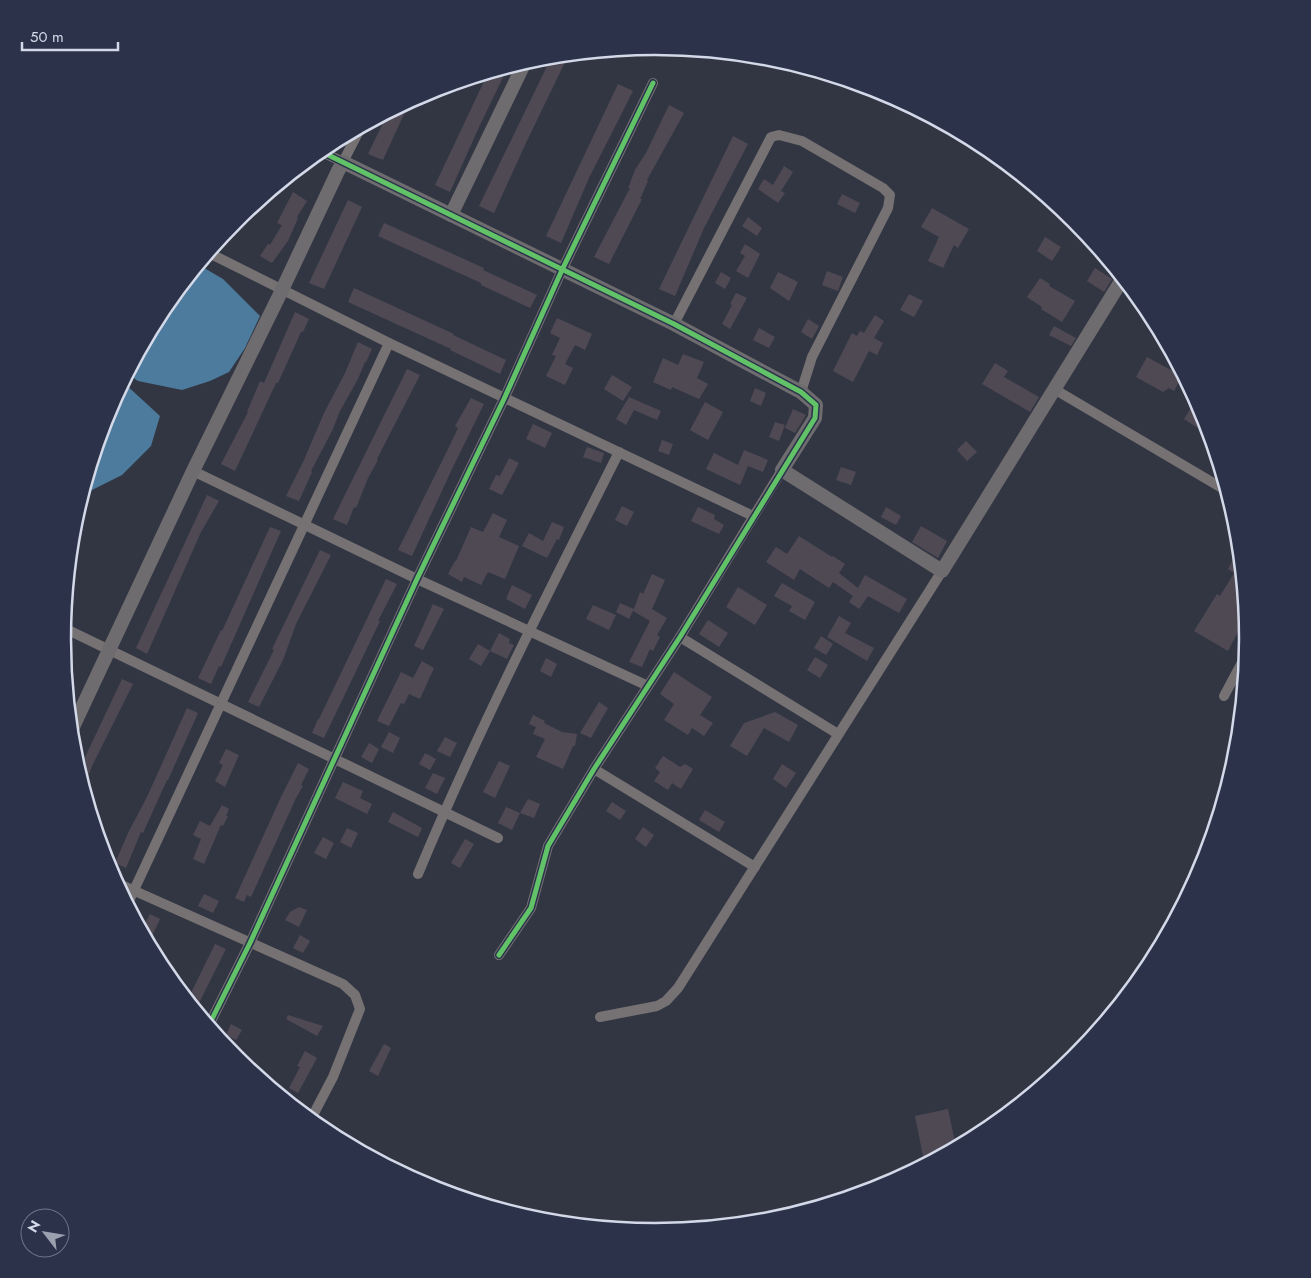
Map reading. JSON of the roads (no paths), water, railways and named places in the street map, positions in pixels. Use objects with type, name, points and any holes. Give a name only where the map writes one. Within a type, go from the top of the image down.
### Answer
[{"type":"street","points":[[451,215],[522,71]]},
{"type":"street","points":[[212,1019],[250,943],[417,579],[504,399],[562,270],[653,83]]},
{"type":"street","points":[[674,324],[771,137],[779,135],[802,141],[883,188],[890,195],[888,208],[812,357],[801,392]]},
{"type":"street","points":[[77,719],[193,471],[356,137]]},
{"type":"street","points":[[328,155],[674,324],[801,392],[816,405],[815,418],[680,637],[594,769],[548,846],[531,908],[499,955]]},
{"type":"street","points":[[215,256],[504,399],[753,516]]},
{"type":"street","points":[[600,1017],[658,1006],[666,1001],[678,988],[942,571],[1119,283]]},
{"type":"street","points":[[132,896],[389,343]]},
{"type":"street","points":[[1054,389],[1219,485]]},
{"type":"street","points":[[418,874],[444,812],[529,632],[618,452]]},
{"type":"street","points":[[782,470],[942,571]]},
{"type":"street","points":[[193,471],[529,632],[648,686]]},
{"type":"street","points":[[71,632],[498,838]]},
{"type":"street","points":[[680,637],[838,734]]},
{"type":"street","points":[[1224,696],[1238,669]]},
{"type":"street","points":[[594,769],[755,868]]},
{"type":"street","points":[[128,888],[343,984],[355,995],[360,1009],[333,1077],[314,1113]]},
{"type":"water","points":[[204,268],[223,279],[260,316],[245,348],[229,372],[210,381],[182,390],[138,381],[134,378],[150,347],[192,283]]},
{"type":"water","points":[[129,388],[160,416],[151,446],[122,475],[92,490],[102,451]]}]
